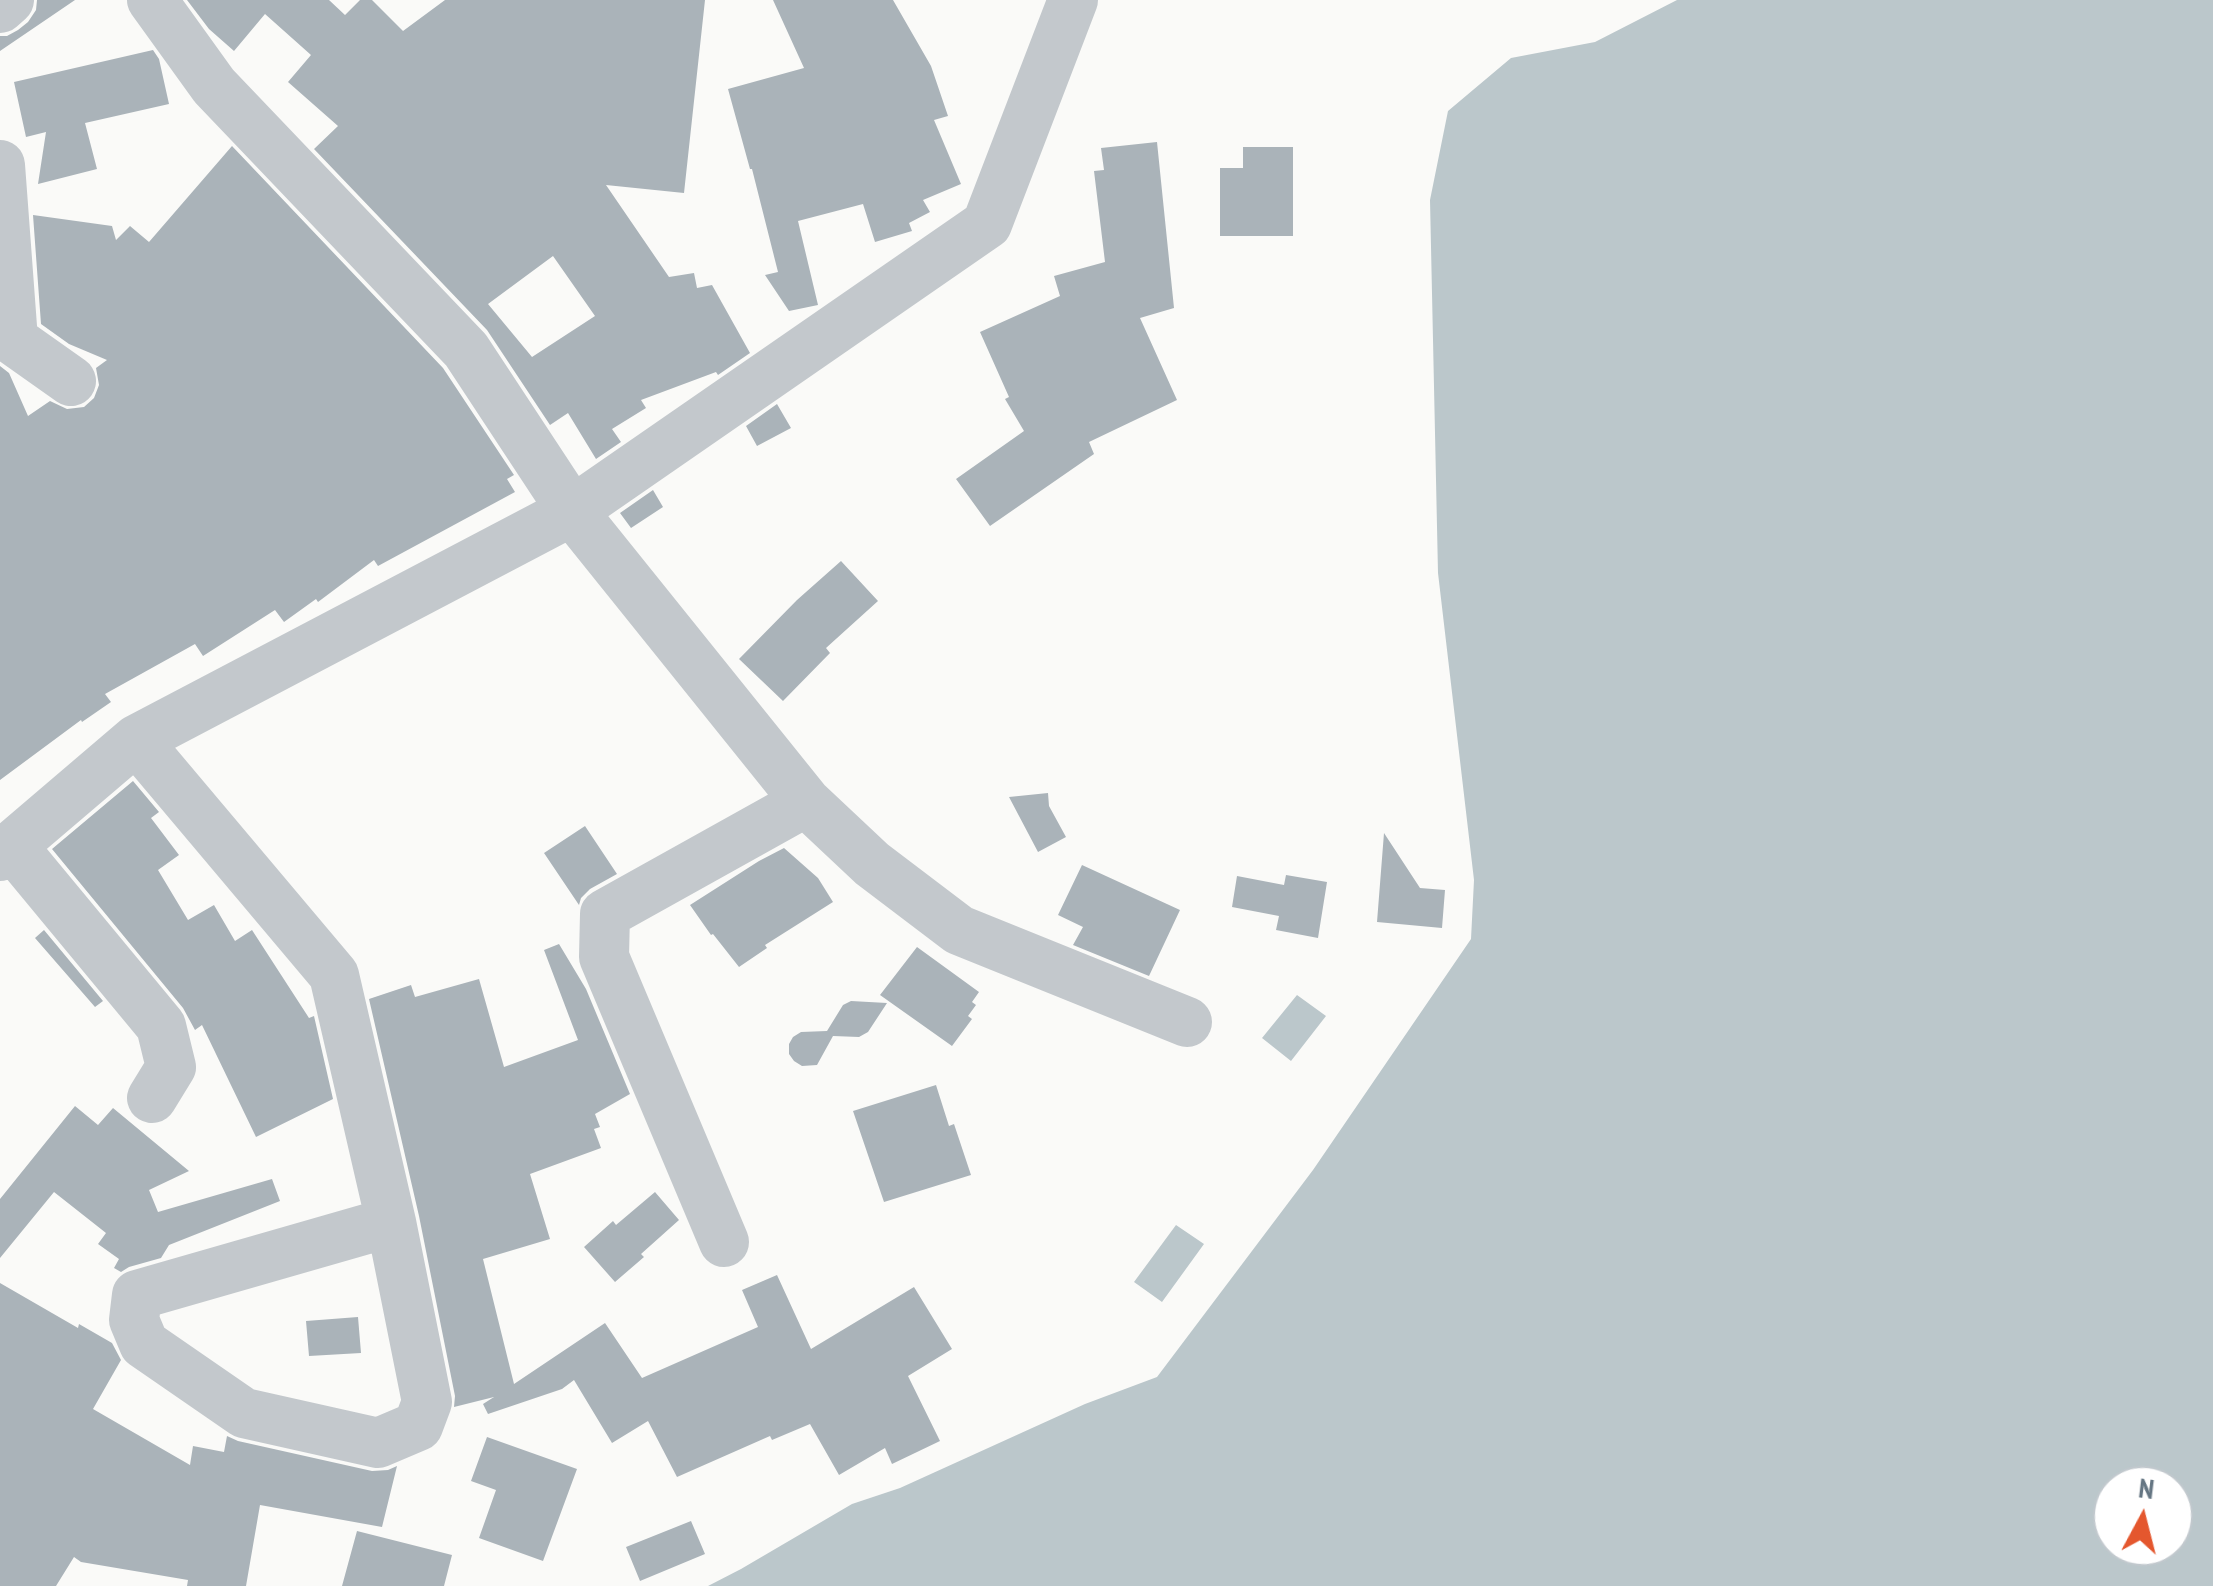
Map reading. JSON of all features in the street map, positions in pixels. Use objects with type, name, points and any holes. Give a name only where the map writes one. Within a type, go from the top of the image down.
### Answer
[{"type":"street","points":[[0,8],[9,0]]},
{"type":"street","points":[[152,0],[214,86],[466,350],[572,511],[806,802],[872,864],[960,930],[1186,1022]]},
{"type":"street","points":[[152,1098],[172,1067],[161,1026],[6,851],[136,740],[572,511],[987,224],[1073,0]]},
{"type":"street","points":[[0,165],[13,340],[71,381]]},
{"type":"street","points":[[136,740],[334,975],[391,1222],[427,1402],[418,1426],[378,1443],[244,1413],[144,1344],[134,1320],[137,1296],[391,1222]]},
{"type":"street","points":[[724,1242],[604,957],[605,914],[806,802]]},
{"type":"shaded area","points":[[1677,0],[2213,0],[2213,1586],[708,1586],[852,1504],[900,1488],[1085,1404],[1157,1377],[1313,1170],[1471,939],[1474,880],[1438,573],[1430,200],[1448,111],[1511,58],[1595,42]]},
{"type":"shaded area","points":[[1297,995],[1326,1016],[1291,1061],[1262,1038]]},
{"type":"shaded area","points":[[1176,1225],[1204,1244],[1162,1302],[1134,1282]]},
{"type":"building","points":[[37,0],[75,0],[0,51],[0,36],[7,36],[28,22]]},
{"type":"building","points":[[187,0],[329,0],[345,15],[360,0],[372,0],[403,31],[445,0],[705,0],[684,193],[606,185],[669,277],[694,273],[697,288],[712,285],[750,353],[718,375],[716,372],[641,400],[646,408],[612,429],[621,442],[596,459],[568,413],[550,425],[487,330],[314,149],[338,126],[288,82],[311,55],[265,14],[234,51],[209,29]],"holes":[[[553,256],[595,316],[532,357],[488,304]]]},
{"type":"building","points":[[773,0],[893,0],[931,66],[948,116],[934,120],[961,184],[923,200],[930,212],[909,223],[912,231],[875,242],[863,204],[798,221],[818,305],[789,311],[765,275],[778,272],[728,89],[804,68]]},
{"type":"building","points":[[153,50],[159,59],[169,104],[85,123],[97,169],[38,184],[46,132],[26,137],[14,82]]},
{"type":"building","points":[[1157,142],[1174,308],[1140,318],[1177,400],[1089,442],[1094,454],[990,526],[956,479],[1024,431],[1005,399],[1009,397],[980,332],[1060,296],[1054,276],[1105,262],[1094,171],[1104,170],[1101,148]]},
{"type":"building","points":[[232,146],[443,368],[514,475],[507,479],[515,492],[378,566],[374,560],[284,622],[275,610],[203,656],[195,644],[105,694],[111,702],[0,780],[0,366],[9,373],[28,416],[50,401],[67,409],[84,407],[94,398],[99,385],[96,368],[107,360],[69,344],[41,324],[33,215],[112,226],[116,240],[130,226],[149,242]]},
{"type":"building","points":[[1243,147],[1293,147],[1293,236],[1220,236],[1220,168],[1243,168]]},
{"type":"building","points":[[777,404],[791,428],[757,446],[746,426]]},
{"type":"building","points":[[653,490],[663,507],[631,528],[620,513]]},
{"type":"building","points":[[841,561],[878,601],[826,648],[830,653],[783,701],[739,659]]},
{"type":"building","points":[[133,781],[159,812],[151,818],[179,855],[158,870],[188,920],[214,905],[235,941],[252,930],[309,1018],[314,1016],[333,1099],[256,1137],[202,1025],[195,1030],[183,1008],[52,849]]},
{"type":"building","points":[[1048,793],[1049,806],[1066,837],[1038,852],[1009,797]]},
{"type":"building","points":[[585,826],[617,874],[590,889],[579,905],[544,853]]},
{"type":"building","points":[[1384,833],[1420,888],[1445,890],[1442,928],[1377,922]]},
{"type":"building","points":[[784,848],[818,878],[833,902],[765,945],[767,948],[739,967],[690,905]]},
{"type":"building","points":[[1082,865],[1180,910],[1149,976],[1073,945],[1083,927],[1058,915]]},
{"type":"building","points":[[1286,875],[1327,882],[1318,938],[1276,930],[1279,916],[1232,907],[1237,876],[1284,885]]},
{"type":"building","points":[[44,930],[103,1001],[95,1007],[35,938]]},
{"type":"building","points":[[559,944],[586,989],[630,1094],[595,1114],[600,1127],[594,1129],[601,1148],[530,1174],[550,1239],[483,1259],[514,1384],[605,1323],[642,1378],[758,1327],[742,1290],[777,1275],[811,1349],[914,1287],[952,1349],[908,1376],[940,1441],[892,1464],[885,1448],[839,1475],[810,1424],[772,1440],[770,1436],[677,1477],[648,1421],[612,1443],[574,1380],[562,1389],[488,1414],[483,1404],[494,1397],[454,1407],[419,1216],[369,999],[411,985],[415,997],[479,979],[504,1067],[578,1040],[544,950]]},
{"type":"building","points":[[917,947],[979,992],[968,1016],[972,1019],[952,1046],[880,995]]},
{"type":"building","points":[[851,1001],[887,1003],[868,1032],[859,1037],[833,1036],[817,1065],[802,1066],[794,1061],[789,1054],[793,1037],[801,1032],[827,1031],[843,1005]]},
{"type":"building","points":[[936,1085],[971,1175],[884,1202],[853,1111]]},
{"type":"building","points":[[75,1106],[98,1125],[113,1108],[189,1171],[149,1190],[158,1212],[272,1179],[280,1201],[169,1245],[161,1258],[121,1272],[114,1268],[119,1259],[98,1244],[106,1233],[54,1192],[0,1258],[0,1199]]},
{"type":"building","points":[[655,1192],[679,1220],[615,1282],[584,1247]]},
{"type":"building","points":[[0,1283],[112,1343],[121,1360],[93,1409],[190,1465],[193,1446],[224,1452],[227,1436],[372,1471],[397,1466],[382,1527],[260,1505],[246,1586],[187,1586],[188,1580],[81,1562],[74,1557],[56,1586],[0,1586]]},
{"type":"building","points":[[358,1317],[361,1353],[309,1356],[306,1321]]},
{"type":"building","points":[[487,1437],[577,1469],[543,1561],[479,1538],[496,1490],[471,1481]]},
{"type":"building","points":[[691,1521],[705,1554],[640,1581],[626,1547]]},
{"type":"building","points":[[357,1531],[452,1555],[444,1586],[342,1586]]}]
